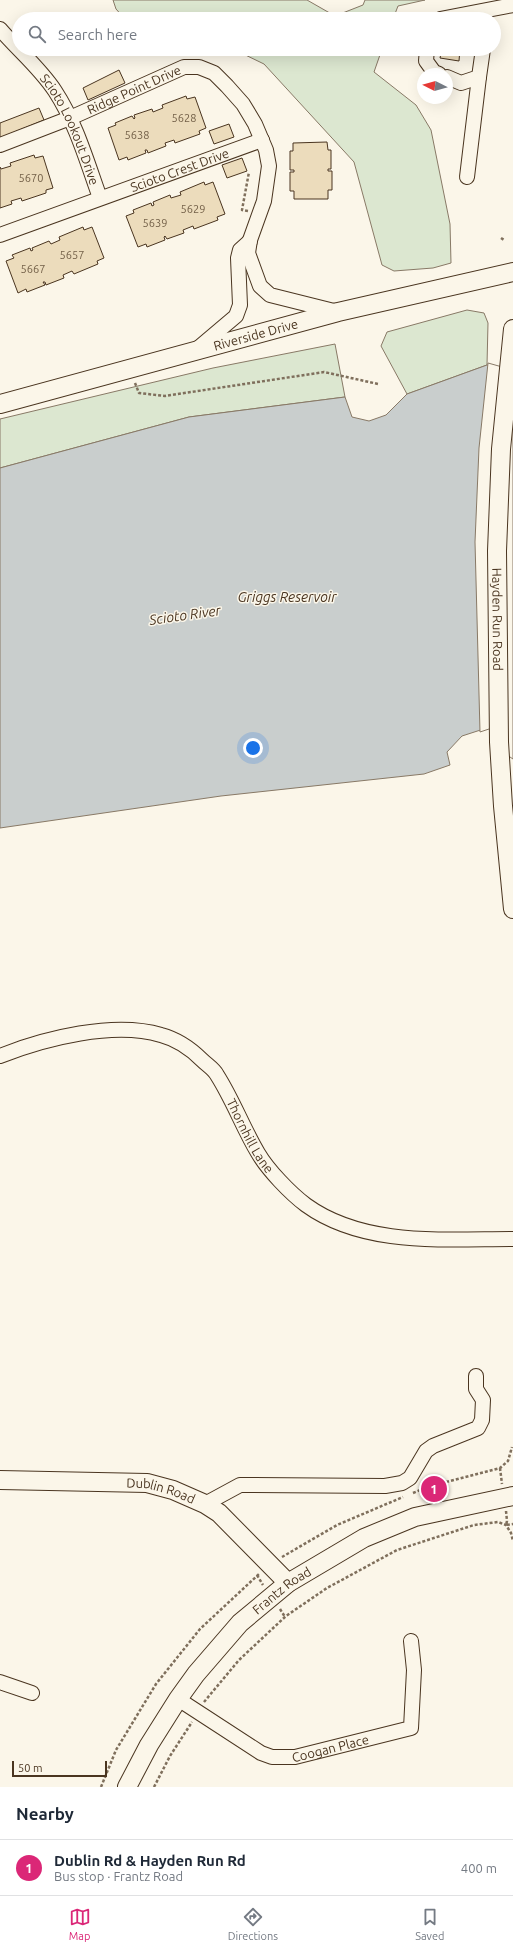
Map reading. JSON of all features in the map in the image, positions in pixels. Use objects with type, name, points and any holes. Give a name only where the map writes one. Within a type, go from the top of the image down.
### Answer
[{"type":"main road","name":"Riverside Drive","points":[[0,404],[131,369],[197,349],[338,312],[513,272]]},
{"type":"main road","name":"Hayden Run Road","points":[[512,337],[501,449],[497,551],[499,742],[503,806],[513,909]]},
{"type":"main road","name":"Dublin Road","points":[[0,1480],[147,1483],[174,1490],[206,1504],[219,1513],[288,1583]]},
{"type":"main road","name":"Frantz Road","points":[[127,1787],[149,1745],[178,1699],[196,1674],[240,1623],[288,1583],[364,1538],[415,1517],[513,1496]]},
{"type":"street","points":[[494,12],[513,5]]},
{"type":"street","name":"Scioto Lookout Drive","points":[[0,29],[12,42]]},
{"type":"street","name":"Scioto Lookout Drive","points":[[25,56],[55,91],[70,118],[100,198]]},
{"type":"street","points":[[427,56],[426,61],[431,68]]},
{"type":"street","points":[[467,177],[482,56]]},
{"type":"street","name":"Ridge Point Drive","points":[[0,145],[70,118],[184,67],[199,67],[214,73],[243,104],[262,140]]},
{"type":"street","points":[[453,80],[461,83],[479,77]]},
{"type":"street","points":[[262,140],[266,150],[269,166],[264,201],[250,240],[248,253],[252,269],[260,286],[270,295],[338,312]]},
{"type":"street","name":"Scioto Crest Drive","points":[[0,235],[262,140]]},
{"type":"street","points":[[197,349],[236,316],[240,305],[238,258],[240,250],[250,240]]},
{"type":"street","name":"Thornhill Lane","points":[[0,1056],[24,1047],[95,1032],[129,1030],[161,1035],[191,1049],[217,1073],[259,1154],[286,1186],[306,1204],[325,1216],[354,1227],[383,1235],[414,1238],[513,1239]]},
{"type":"street","points":[[206,1504],[240,1484],[385,1486],[402,1483],[410,1478],[426,1451],[433,1446],[478,1428],[482,1420],[483,1400],[476,1389],[476,1376]]},
{"type":"street","name":"Coogan Place","points":[[178,1699],[251,1748],[272,1757],[295,1757],[411,1728],[414,1670],[411,1641]]},
{"type":"street","points":[[0,1682],[32,1693]]},
{"type":"path","points":[[131,369],[139,393],[165,396],[324,372],[378,384]]},
{"type":"path","points":[[154,1787],[170,1756],[198,1711],[239,1660],[270,1628],[327,1588],[396,1550],[474,1525],[498,1522],[506,1525],[513,1524]]},
{"type":"path","points":[[506,1525],[511,1533],[513,1541]]},
{"type":"green space","points":[[113,0],[307,0],[328,12],[119,12]]},
{"type":"green space","points":[[365,0],[425,0],[398,6],[396,12],[345,12],[363,5]]},
{"type":"green space","points":[[247,56],[380,56],[374,72],[416,105],[431,130],[450,224],[451,263],[433,268],[394,271],[382,265],[354,162],[264,64]]},
{"type":"green space","points":[[467,310],[484,313],[488,323],[487,365],[407,394],[381,346],[387,332]]},
{"type":"green space","points":[[335,344],[345,397],[189,417],[0,468],[0,419],[213,368]]},
{"type":"water","name":"Griggs Reservoir","points":[[487,365],[513,372],[496,725],[462,736],[447,752],[450,765],[424,774],[221,796],[0,828],[0,468],[189,417],[345,397],[352,417],[369,421],[386,415],[407,394]]},
{"type":"pier","points":[[488,363],[513,370],[513,759],[507,755],[495,727],[480,732],[475,542],[479,448]]},
{"type":"building","points":[[440,56],[459,56],[459,61],[440,58]]},
{"type":"building","points":[[119,70],[125,83],[88,100],[83,88]]},
{"type":"building","points":[[186,96],[187,99],[195,97],[206,128],[199,131],[200,134],[175,143],[174,140],[165,143],[166,146],[148,153],[147,150],[145,150],[146,153],[128,160],[127,157],[119,160],[108,128],[116,125],[115,123],[132,116],[134,119],[134,115],[152,109],[153,112],[163,108],[162,105]]},
{"type":"building","points":[[39,108],[44,120],[0,138],[0,123]]},
{"type":"building","points":[[229,124],[234,137],[214,144],[209,131]]},
{"type":"building","points":[[327,142],[328,150],[331,150],[331,169],[328,169],[328,171],[332,171],[332,190],[328,190],[328,199],[294,199],[294,191],[290,191],[290,172],[294,172],[294,170],[290,170],[290,151],[293,151],[293,143]]},
{"type":"building","points":[[34,155],[35,158],[43,156],[53,188],[46,190],[46,193],[22,201],[21,198],[11,201],[12,204],[0,208],[0,167],[1,169],[11,166],[10,163]]},
{"type":"building","points":[[242,158],[247,171],[227,178],[222,165]]},
{"type":"building","points":[[204,182],[205,185],[213,182],[225,214],[217,217],[218,220],[194,229],[193,226],[183,230],[184,233],[167,239],[165,236],[165,240],[147,247],[146,244],[138,247],[126,216],[134,213],[133,210],[151,203],[152,206],[154,205],[153,202],[170,195],[171,198],[181,195],[180,192]]},
{"type":"building","points":[[83,227],[84,230],[92,227],[104,258],[97,261],[98,264],[74,274],[72,271],[63,275],[64,278],[46,285],[45,282],[43,282],[45,285],[27,292],[26,289],[18,293],[6,261],[14,258],[12,255],[30,248],[31,251],[33,250],[32,248],[49,241],[51,244],[60,240],[59,237]]},
{"type":"place","name":"Dublin Rd & Hayden Run Rd","points":[[434,1489]]},
{"type":"water label","name":"Scioto River","points":[[185,615]]}]
